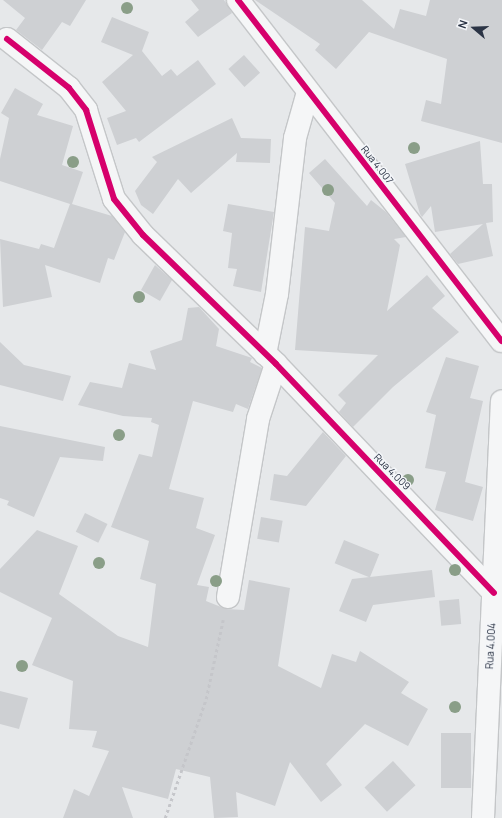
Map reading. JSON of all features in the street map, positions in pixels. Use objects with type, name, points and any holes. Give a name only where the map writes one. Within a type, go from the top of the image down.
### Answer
[{"type":"street","name":"Rua 4.007","points":[[238,0],[502,341]]},
{"type":"street","name":"Rua 4.009","points":[[7,39],[69,88],[86,110],[114,199],[125,214],[270,359],[494,593]]},
{"type":"street","points":[[228,597],[258,419],[270,359],[295,138],[308,92]]},
{"type":"street","name":"Rua 4.004","points":[[483,818],[502,401]]},
{"type":"path","points":[[165,818],[206,699],[228,597]]},
{"type":"building","points":[[3,0],[86,0],[70,26],[62,22],[42,50],[16,30],[25,18]]},
{"type":"building","points":[[191,0],[224,0],[232,13],[198,37],[185,22],[199,10]]},
{"type":"building","points":[[255,0],[362,0],[394,29],[400,9],[426,16],[430,0],[502,0],[502,143],[421,121],[426,100],[441,104],[447,59],[369,32],[336,69],[315,50],[320,44]]},
{"type":"building","points":[[112,17],[149,32],[142,51],[162,76],[171,69],[177,76],[198,60],[216,84],[139,142],[136,138],[117,145],[107,118],[126,111],[102,82],[133,55],[101,42]]},
{"type":"building","points":[[244,55],[260,73],[244,87],[228,69]]},
{"type":"building","points":[[15,88],[43,104],[37,115],[73,126],[62,165],[83,172],[72,204],[112,216],[125,232],[114,260],[108,258],[100,283],[45,265],[52,297],[3,307],[0,239],[39,249],[41,244],[54,248],[70,204],[0,181],[0,159],[9,118],[1,113]]},
{"type":"building","points":[[232,118],[241,138],[271,139],[270,163],[236,162],[237,153],[191,193],[178,179],[153,214],[141,205],[135,191],[157,162],[152,157]]},
{"type":"building","points":[[480,141],[483,184],[492,184],[493,222],[486,223],[493,256],[458,264],[450,254],[483,224],[435,232],[431,206],[422,217],[405,164]]},
{"type":"building","points":[[325,159],[367,206],[371,200],[386,212],[406,237],[394,239],[400,245],[387,311],[427,275],[445,296],[432,308],[459,332],[393,387],[353,427],[339,412],[346,403],[338,395],[378,355],[295,350],[305,227],[329,231],[335,203],[309,173]]},
{"type":"building","points":[[228,204],[274,212],[261,292],[233,286],[237,269],[228,268],[232,233],[223,231]]},
{"type":"building","points":[[155,265],[172,280],[160,301],[141,290]]},
{"type":"building","points":[[199,307],[219,329],[216,346],[252,358],[250,362],[262,368],[248,409],[236,404],[233,412],[193,401],[169,489],[204,498],[196,528],[215,535],[197,585],[209,587],[206,601],[226,609],[244,610],[249,580],[290,588],[278,666],[321,688],[332,654],[356,662],[360,651],[409,682],[401,693],[428,709],[408,746],[365,724],[326,764],[342,785],[321,802],[290,762],[275,806],[236,792],[238,817],[214,818],[210,777],[176,769],[168,799],[122,787],[133,818],[63,818],[74,789],[89,796],[109,751],[92,747],[97,731],[69,729],[73,681],[32,665],[52,618],[0,592],[0,569],[37,530],[78,546],[59,594],[118,636],[148,647],[156,584],[140,579],[149,541],[111,527],[139,454],[152,457],[159,425],[151,422],[152,418],[123,416],[78,405],[90,382],[122,388],[129,363],[156,370],[150,351],[182,340],[188,308]]},
{"type":"building","points":[[0,342],[24,365],[71,376],[63,401],[0,385]]},
{"type":"building","points":[[446,357],[479,366],[470,398],[483,401],[465,482],[483,487],[473,521],[435,510],[446,472],[425,468],[436,415],[426,412]]},
{"type":"building","points":[[0,426],[105,447],[103,461],[60,457],[34,517],[7,505],[9,501],[0,498]]},
{"type":"building","points":[[323,432],[346,456],[306,506],[270,500],[274,474],[287,476]]},
{"type":"building","points":[[85,513],[107,524],[98,543],[76,532]]},
{"type":"building","points":[[261,517],[283,521],[279,542],[257,539]]},
{"type":"building","points":[[344,540],[379,554],[370,577],[335,563]]},
{"type":"building","points":[[432,570],[435,597],[373,605],[366,622],[339,611],[352,579]]},
{"type":"building","points":[[459,599],[461,624],[441,626],[439,601]]},
{"type":"building","points":[[0,691],[28,698],[19,729],[0,724]]},
{"type":"building","points":[[441,733],[471,733],[471,788],[441,788]]},
{"type":"building","points":[[393,761],[416,785],[387,812],[364,788]]},
{"type":"cycle path","points":[[238,0],[502,341]]},
{"type":"cycle path","points":[[7,39],[69,88],[86,110],[114,199],[143,235],[276,364],[494,593]]}]
